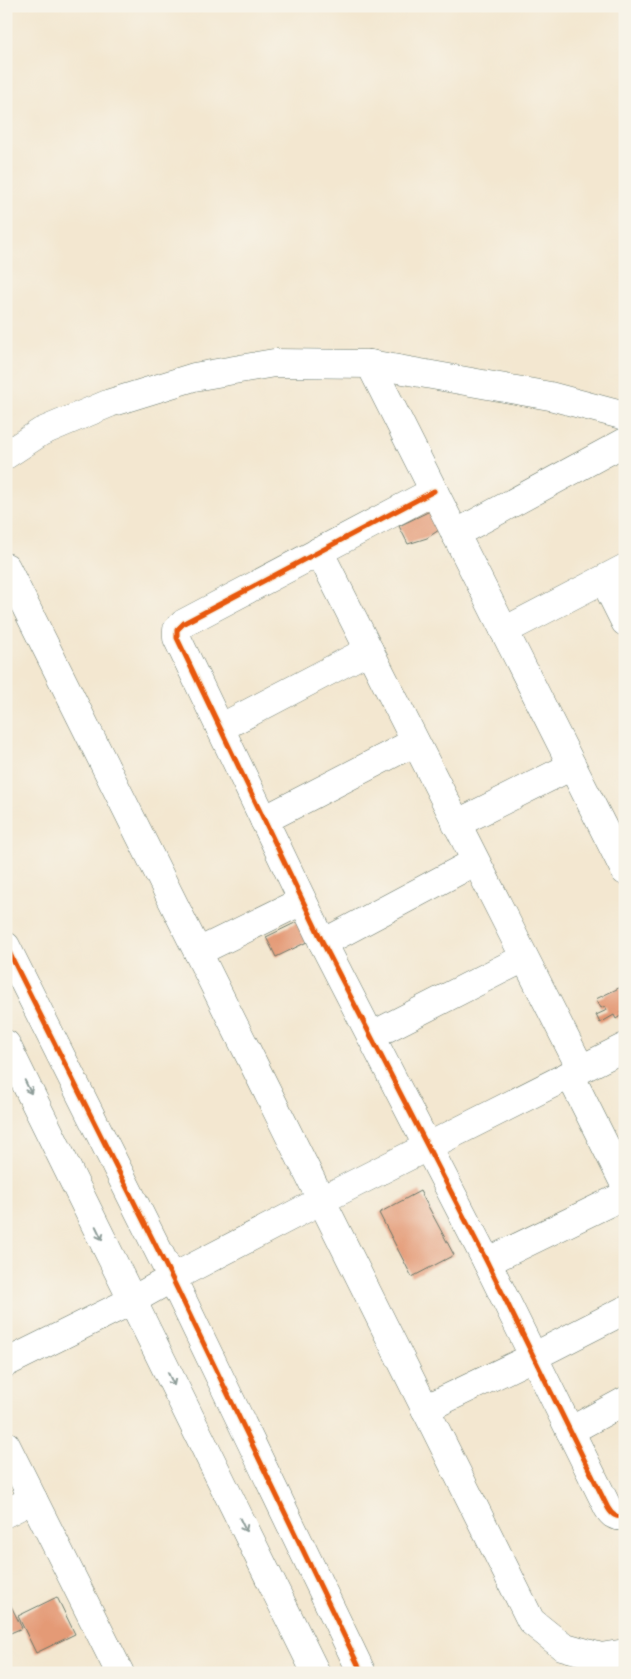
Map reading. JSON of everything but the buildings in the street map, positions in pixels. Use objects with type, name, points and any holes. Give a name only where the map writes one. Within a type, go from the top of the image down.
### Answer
[{"type":"street","points":[[6,455],[41,432],[110,403],[194,377],[274,363],[370,364],[550,396],[625,416]]},
{"type":"street","points":[[370,364],[625,871]]},
{"type":"street","points":[[456,534],[625,442]]},
{"type":"street","points":[[434,492],[318,551],[184,623],[177,630],[177,638],[302,901],[429,1147],[612,1514],[620,1517],[625,1516]]},
{"type":"street","points":[[318,551],[524,958],[625,1185]]},
{"type":"street","points":[[6,567],[531,1621],[562,1646],[601,1657],[625,1652]]},
{"type":"street","points":[[504,631],[614,574],[625,622]]},
{"type":"street","points":[[220,728],[369,650]]},
{"type":"street","points":[[264,820],[414,742]]},
{"type":"street","points":[[456,824],[572,766]]},
{"type":"street","points":[[323,943],[476,862]]},
{"type":"street","points":[[198,952],[302,901]]},
{"type":"street","points":[[6,946],[172,1278],[362,1673]]},
{"type":"street","points":[[371,1036],[524,958]]},
{"type":"street","points":[[6,1044],[316,1673]]},
{"type":"street","points":[[6,1363],[625,1047]]},
{"type":"street","points":[[487,1262],[625,1194]]},
{"type":"street","points":[[425,1409],[625,1310]]},
{"type":"street","points":[[570,1431],[625,1402]]},
{"type":"street","points":[[6,1445],[120,1673]]},
{"type":"street","points":[[6,1513],[34,1499]]},
{"type":"cycle path","points":[[434,491],[184,623],[177,630],[177,638],[323,943],[487,1262],[608,1508],[619,1517],[625,1516]]},
{"type":"cycle path","points":[[6,946],[172,1278],[362,1673]]}]
